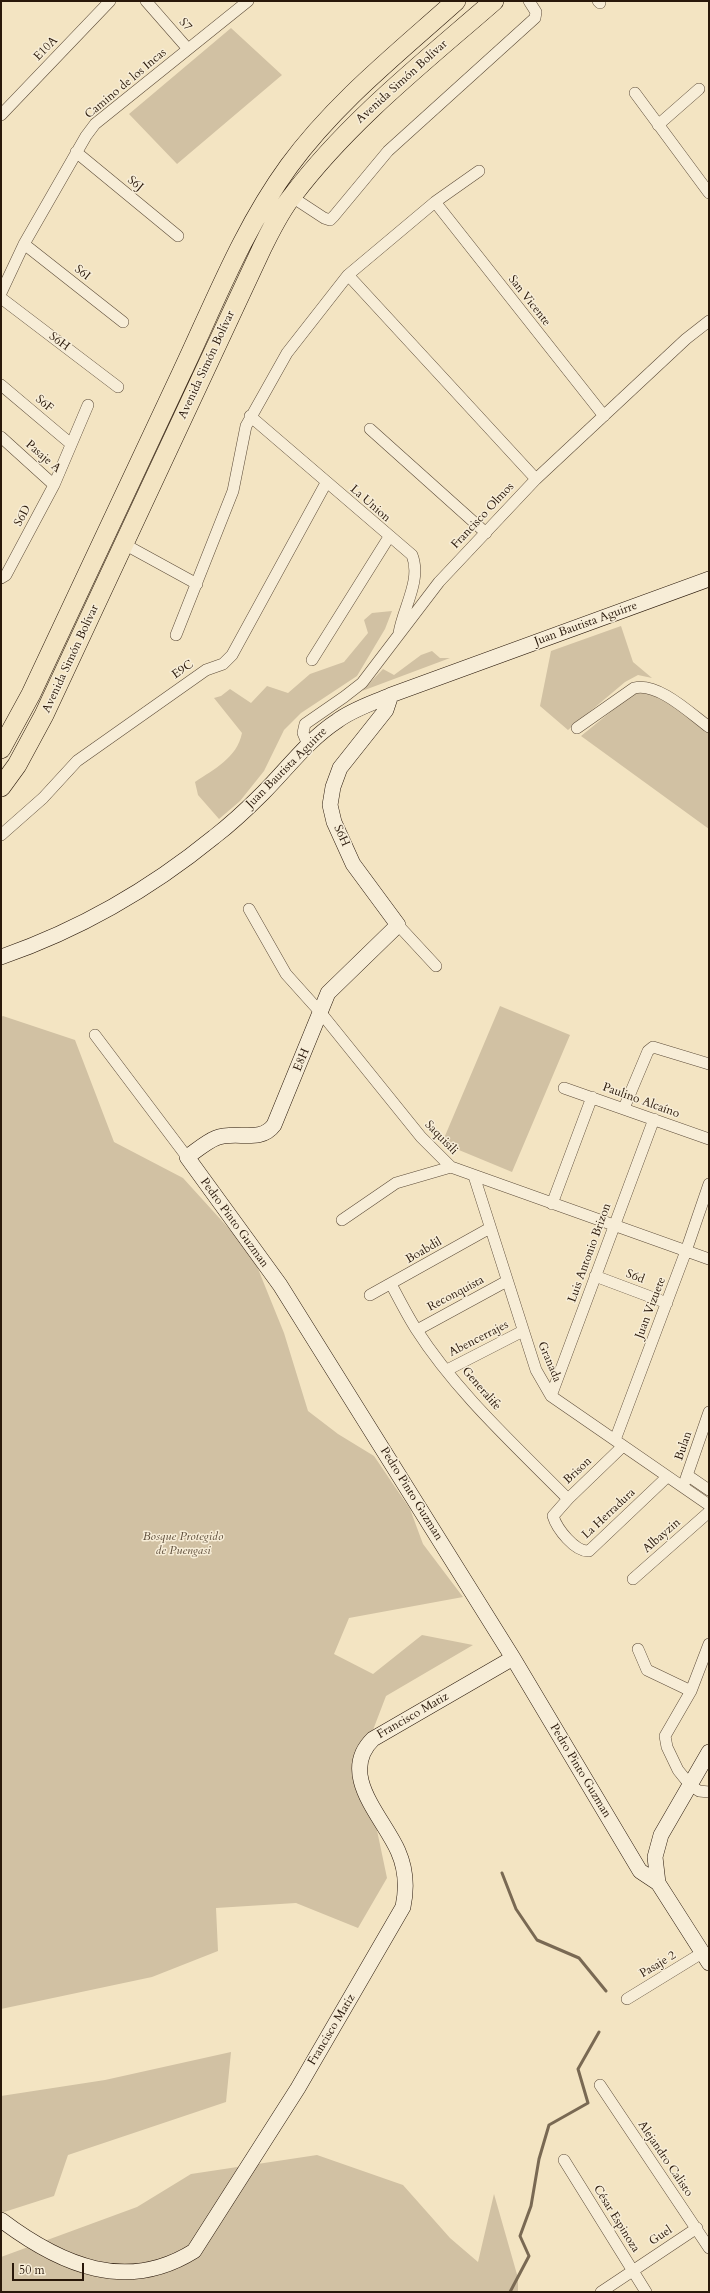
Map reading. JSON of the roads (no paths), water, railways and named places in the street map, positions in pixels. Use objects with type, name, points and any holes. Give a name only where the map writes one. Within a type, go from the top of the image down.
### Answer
[{"type":"highway","name":"Avenida Simón Bolívar","points":[[1,749],[31,694],[219,290],[266,201],[289,166],[326,122],[364,83],[456,1]]},
{"type":"highway","name":"Avenida Simón Bolívar","points":[[1,787],[17,765],[44,715],[262,248],[292,196],[308,175],[372,107],[494,1]]},
{"type":"street","name":"E10A","points":[[1,115],[110,1]]},
{"type":"street","name":"S7","points":[[146,1],[188,49]]},
{"type":"street","name":"Camino de los Incas","points":[[1,293],[24,244],[76,152],[95,124],[248,1]]},
{"type":"street","points":[[292,196],[324,218],[330,220],[388,151],[535,18],[536,12],[528,1]]},
{"type":"street","points":[[658,125],[699,90]]},
{"type":"street","points":[[635,94],[709,193]]},
{"type":"street","name":"S6J","points":[[76,152],[178,236]]},
{"type":"street","points":[[176,635],[233,491],[243,435],[250,416],[286,353],[348,275],[435,202],[479,171]]},
{"type":"street","name":"San Vicente","points":[[435,202],[604,416]]},
{"type":"street","name":"S6I","points":[[24,244],[123,322]]},
{"type":"street","points":[[348,275],[536,479]]},
{"type":"street","name":"S6H","points":[[1,298],[118,387]]},
{"type":"street","name":"Francisco Olmos","points":[[308,744],[303,733],[305,724],[344,698],[362,683],[440,582],[536,479],[686,338],[709,321]]},
{"type":"street","name":"S6F","points":[[1,385],[71,444]]},
{"type":"street","name":"Pasaje A","points":[[1,437],[54,485],[88,405]]},
{"type":"street","name":"La Union","points":[[250,416],[326,483],[412,555],[416,566],[416,576],[398,635]]},
{"type":"street","points":[[370,429],[486,533]]},
{"type":"street","name":"E9C","points":[[1,835],[43,798],[77,761],[206,670],[223,664],[232,655],[326,483]]},
{"type":"street","name":"S6D","points":[[1,578],[6,575],[54,485]]},
{"type":"street","points":[[312,660],[389,537]]},
{"type":"street","points":[[124,544],[197,584]]},
{"type":"street","name":"Juan Bautista Aguirre","points":[[1,957],[46,941],[98,915],[158,878],[220,832],[263,793],[308,744],[336,721],[350,713],[391,695],[709,579]]},
{"type":"street","points":[[577,728],[634,688],[644,687],[658,690],[709,727]]},
{"type":"street","name":"S6H","points":[[391,695],[386,710],[340,768],[333,786],[330,805],[334,822],[353,864],[398,925],[436,966]]},
{"type":"street","name":"Saquisili","points":[[249,909],[286,974],[321,1013],[421,1137],[451,1167],[709,1259]]},
{"type":"street","name":"E8H","points":[[186,1157],[215,1138],[227,1136],[261,1136],[269,1132],[274,1125],[328,994],[398,925]]},
{"type":"street","name":"Pedro Pinto Guzman","points":[[95,1035],[280,1285],[513,1658],[640,1871],[658,1883],[706,1958]]},
{"type":"street","points":[[624,1108],[648,1051],[653,1047],[709,1064]]},
{"type":"street","name":"Paulino Alcaíno","points":[[564,1088],[709,1139]]},
{"type":"street","points":[[552,1204],[592,1097]]},
{"type":"street","name":"Luis Antonio Brizon","points":[[551,1396],[654,1119]]},
{"type":"street","points":[[342,1220],[396,1183],[451,1167]]},
{"type":"street","name":"Granada","points":[[474,1176],[536,1370],[551,1396],[709,1505]]},
{"type":"street","name":"Juan Vizuete","points":[[619,1443],[709,1184]]},
{"type":"street","name":"Boabdil","points":[[370,1295],[490,1228]]},
{"type":"street","name":"S6d","points":[[595,1276],[667,1303]]},
{"type":"street","name":"Reconquista","points":[[417,1330],[507,1281]]},
{"type":"street","name":"Generalife","points":[[391,1284],[417,1330],[447,1370],[478,1407],[568,1499]]},
{"type":"street","name":"Abencerrajes","points":[[447,1370],[523,1331]]},
{"type":"street","name":"Bulan","points":[[683,1487],[709,1412]]},
{"type":"street","name":"Brison","points":[[553,1516],[619,1443]]},
{"type":"street","points":[[687,1475],[709,1490]]},
{"type":"street","name":"La Herradura","points":[[553,1516],[555,1522],[576,1548],[583,1551],[589,1551],[667,1477]]},
{"type":"street","name":"Albayzin","points":[[633,1579],[709,1512]]},
{"type":"street","points":[[709,1644],[690,1691],[665,1736],[667,1747],[678,1770],[690,1785],[700,1791],[709,1792]]},
{"type":"street","points":[[638,1649],[647,1670],[690,1691]]},
{"type":"street","name":"Francisco Matiz","points":[[155,2283],[169,2277],[194,2251],[298,2088],[403,1907],[406,1889],[402,1863],[397,1850],[361,1783],[359,1765],[365,1747],[373,1739],[513,1658]]},
{"type":"street","points":[[658,1883],[655,1867],[657,1846],[660,1835],[709,1752]]},
{"type":"street","name":"Pasaje 2","points":[[628,1999],[706,1958]]},
{"type":"street","name":"Alejandro Calisto","points":[[600,2084],[709,2248]]},
{"type":"street","name":"César Espinoza","points":[[564,2160],[646,2292]]},
{"type":"street","points":[[1,2220],[66,2269],[96,2284]]},
{"type":"street","name":"Guel","points":[[601,2292],[697,2228]]},
{"type":"waterway","points":[[502,1873],[516,1909],[537,1940],[579,1958],[606,1991]]},
{"type":"waterway","points":[[510,2292],[529,2256],[520,2236],[531,2206],[539,2159],[549,2125],[588,2103],[578,2069],[599,2032]]},
{"type":"park label","name":"Bosque Protegido de Puengasi","points":[[183,1544]]}]
